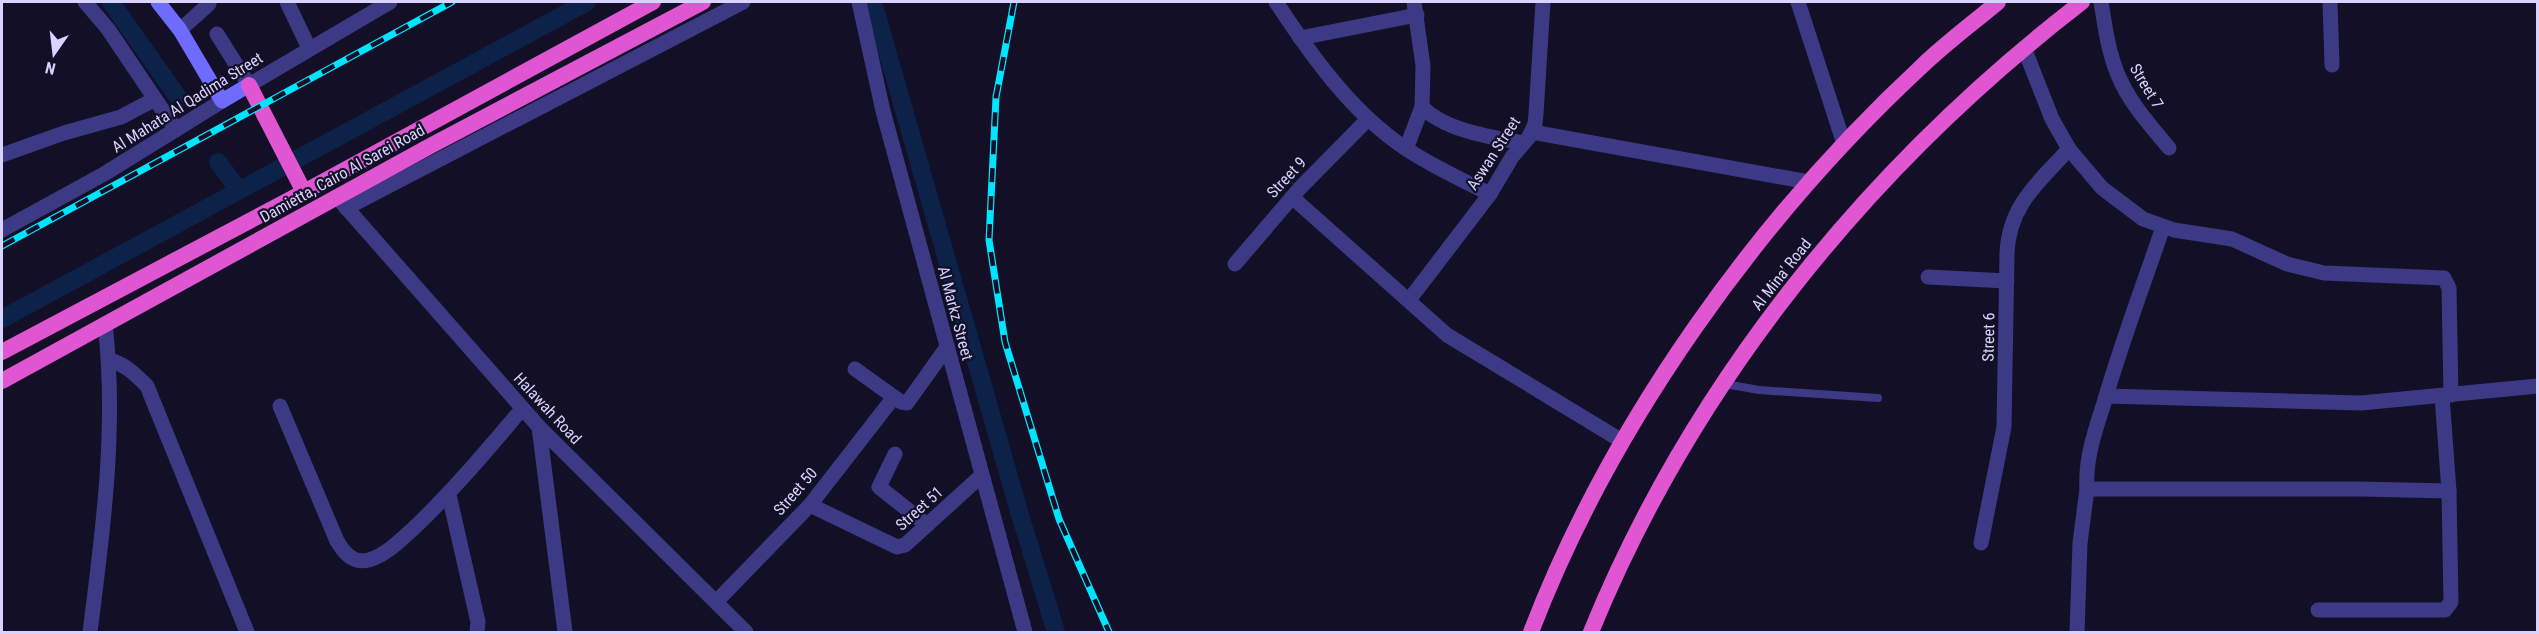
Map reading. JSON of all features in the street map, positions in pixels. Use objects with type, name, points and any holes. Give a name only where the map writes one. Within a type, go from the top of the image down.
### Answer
[{"type":"highway","name":"Damietta, Cairo Al Sarei Road","points":[[2,352],[304,192],[653,2]]},
{"type":"highway","name":"Damietta, Cairo Al Sarei Road","points":[[2,381],[105,324],[341,202],[432,145],[703,2]]},
{"type":"highway","points":[[1531,633],[1576,530],[1622,441],[1702,318],[1741,265],[1809,182],[1844,144],[1924,64],[1998,2]]},
{"type":"highway","name":"Al Mina' Road","points":[[1591,633],[1636,536],[1673,468],[1724,384],[1799,278],[1848,219],[1922,141],[2025,48],[2082,2]]},
{"type":"highway","points":[[249,85],[304,192]]},
{"type":"main road","points":[[159,2],[180,30],[222,101]]},
{"type":"main road","name":"Al Mahata Al Qadima Street","points":[[222,101],[249,85]]},
{"type":"street","points":[[85,2],[108,29],[176,130]]},
{"type":"street","points":[[286,2],[309,48]]},
{"type":"street","name":"Al Mahata Al Qadima Street","points":[[249,85],[390,2]]},
{"type":"street","points":[[341,202],[743,2]]},
{"type":"street","name":"Al Markz Street","points":[[859,2],[883,111],[1025,633]]},
{"type":"street","points":[[1276,2],[1300,38],[1368,119],[1406,149],[1490,194]]},
{"type":"street","name":"Aswan Street","points":[[1409,300],[1490,194],[1528,138],[1536,114],[1543,2]]},
{"type":"street","points":[[1800,2],[1844,144]]},
{"type":"street","name":"Street 7","points":[[2101,2],[2110,51],[2119,77],[2139,110],[2169,148]]},
{"type":"street","points":[[2330,2],[2332,65]]},
{"type":"street","points":[[180,30],[209,4]]},
{"type":"street","points":[[1300,38],[1416,8],[1423,66],[1422,107],[1406,149]]},
{"type":"street","points":[[217,34],[249,85]]},
{"type":"street","points":[[2025,48],[2052,119],[2068,149],[2102,188],[2134,213],[2163,227],[2232,239],[2287,264],[2324,273],[2444,278],[2449,288],[2446,395],[2451,596],[2449,607],[2445,610],[2318,610]]},
{"type":"street","points":[[2,155],[64,133],[121,117],[155,99]]},
{"type":"street","name":"Al Mahata Al Qadima Street","points":[[2,230],[104,174],[222,101]]},
{"type":"street","points":[[1422,107],[1431,114],[1468,132],[1528,138],[1809,182]]},
{"type":"street","name":"Street 9","points":[[1235,264],[1292,197],[1368,119]]},
{"type":"street","name":"Street 6","points":[[1981,543],[2004,428],[2008,238],[2016,212],[2024,200],[2068,149]]},
{"type":"street","points":[[1292,197],[1447,335],[1622,441]]},
{"type":"street","name":"Halawah Road","points":[[341,202],[522,409],[716,602],[739,629]]},
{"type":"street","points":[[2078,633],[2080,543],[2087,489],[2088,458],[2106,396],[2163,227]]},
{"type":"street","points":[[1928,277],[2007,281]]},
{"type":"street","points":[[90,633],[108,463],[110,360],[105,324]]},
{"type":"street","points":[[855,369],[903,403],[909,401],[947,347]]},
{"type":"street","points":[[110,360],[128,368],[147,386],[247,633]]},
{"type":"street","points":[[2106,396],[2361,403],[2538,386]]},
{"type":"street","name":"Street 50","points":[[716,602],[810,505],[894,397]]},
{"type":"street","points":[[280,406],[337,541],[345,554],[356,560],[369,560],[386,550],[449,495],[522,409]]},
{"type":"street","points":[[539,427],[565,633]]},
{"type":"street","points":[[895,454],[879,487],[927,525]]},
{"type":"street","name":"Street 51","points":[[810,505],[897,547],[905,545],[981,476]]},
{"type":"street","points":[[2087,489],[2449,491]]},
{"type":"street","points":[[449,495],[478,622],[477,633]]},
{"type":"lane","points":[[1724,384],[1747,388],[1878,398]]},
{"type":"waterway","points":[[111,2],[177,96]]},
{"type":"waterway","points":[[2,319],[587,2]]},
{"type":"waterway","points":[[873,2],[1020,515],[1056,632]]},
{"type":"waterway","points":[[218,162],[238,189]]},
{"type":"railway","points":[[2,246],[452,2]]},
{"type":"railway","points":[[1014,2],[996,97],[989,240],[1005,342],[1059,519],[1109,632]]}]
